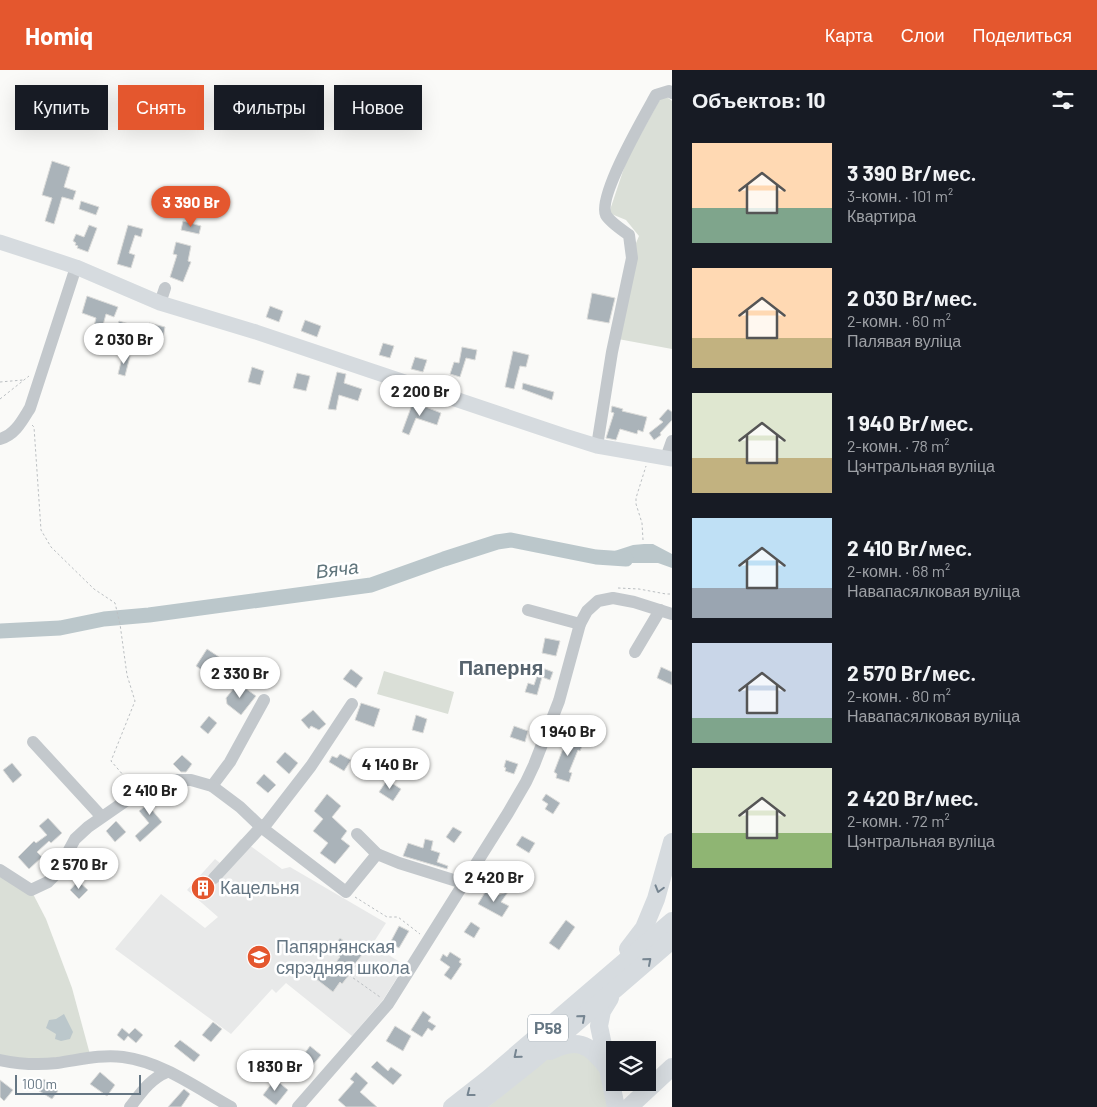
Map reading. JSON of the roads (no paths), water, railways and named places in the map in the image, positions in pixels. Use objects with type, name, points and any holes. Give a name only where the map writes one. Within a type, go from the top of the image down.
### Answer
[{"type":"highway","points":[[606,1061],[599,1026],[602,1011],[615,980],[644,928],[656,900],[672,842]]},
{"type":"highway","name":"Р58","points":[[474,1107],[532,1061],[672,921]]},
{"type":"highway","name":"Р58","points":[[452,1107],[615,980],[672,940]]},
{"type":"highway","points":[[532,1061],[556,1048],[572,1043],[585,1046],[596,1053],[606,1065]]},
{"type":"highway","points":[[629,1107],[672,1068]]},
{"type":"highway","points":[[612,1091],[616,1107]]},
{"type":"main road","points":[[0,242],[76,266],[160,303],[256,332],[597,446],[669,458]]},
{"type":"street","points":[[597,446],[612,352],[632,258],[629,236],[606,216],[604,206],[618,168],[656,95],[669,91],[672,93]]},
{"type":"street","points":[[0,439],[8,437],[17,429],[30,408],[76,266]]},
{"type":"street","points":[[160,303],[165,288]]},
{"type":"street","points":[[669,458],[672,441]]},
{"type":"street","points":[[298,1107],[388,1004],[498,830],[530,774],[559,701],[580,624],[592,605],[614,598],[666,612],[635,652]]},
{"type":"street","points":[[528,610],[580,624]]},
{"type":"street","points":[[212,786],[230,762],[264,700]]},
{"type":"street","points":[[214,878],[261,827],[267,823],[311,766],[352,704]]},
{"type":"street","points":[[33,742],[102,816]]},
{"type":"street","points":[[0,870],[31,890],[48,882],[60,868],[75,839],[102,816],[150,784],[168,780],[190,780],[212,786],[240,807],[261,827],[346,892],[377,854]]},
{"type":"street","points":[[357,834],[377,854],[463,883]]},
{"type":"street","points":[[0,1060],[34,1065],[105,1056],[123,1057],[143,1062],[167,1072],[231,1107]]},
{"type":"street","points":[[130,1107],[149,1083],[157,1076],[167,1072]]},
{"type":"waterway","name":"Вяча","points":[[0,631],[60,628],[104,619],[149,615],[371,585],[444,559],[497,542],[511,540],[596,557],[626,559]]},
{"type":"place","name":"Кацельня","points":[[203,888]]},
{"type":"place","name":"Папярнянская сярэдняя школа","points":[[259,957]]},
{"type":"district","name":"Паперня","points":[[501,668]]}]
